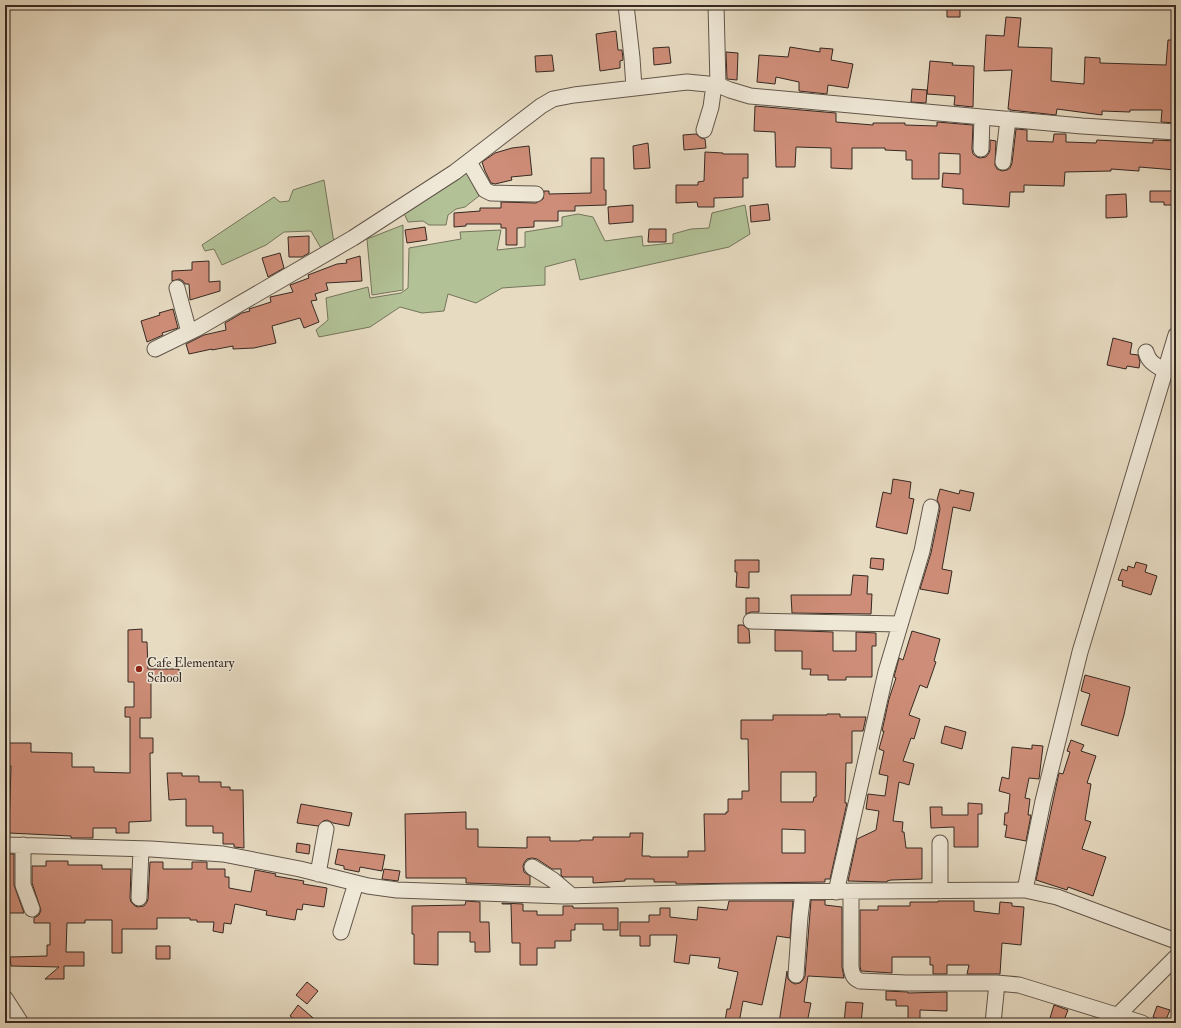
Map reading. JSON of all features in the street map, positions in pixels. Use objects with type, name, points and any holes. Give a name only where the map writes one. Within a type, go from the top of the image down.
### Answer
[{"type":"street","points":[[626,5],[634,88]]},
{"type":"street","points":[[704,130],[716,85],[716,5]]},
{"type":"street","points":[[155,349],[189,332],[353,238],[427,191],[469,162],[541,106],[553,99],[574,95],[687,82],[716,85],[750,96],[1082,126],[1176,132]]},
{"type":"street","points":[[981,149],[982,117]]},
{"type":"street","points":[[1003,162],[1008,119]]},
{"type":"street","points":[[469,162],[484,190],[488,192],[536,194]]},
{"type":"street","points":[[177,288],[189,332]]},
{"type":"street","points":[[1025,890],[1043,801],[1080,652],[1176,335]]},
{"type":"street","points":[[1146,352],[1148,360],[1152,364],[1165,371]]},
{"type":"street","points":[[840,910],[842,892],[886,672],[922,552],[931,507]]},
{"type":"street","points":[[751,621],[900,624]]},
{"type":"street","points":[[318,874],[326,829]]},
{"type":"street","points":[[940,843],[940,891]]},
{"type":"street","points":[[5,845],[141,849],[223,854],[247,858],[383,889],[397,890],[572,896],[717,892],[1025,890],[1057,898],[1176,941]]},
{"type":"street","points":[[23,845],[23,885],[32,909]]},
{"type":"street","points":[[139,898],[141,849]]},
{"type":"street","points":[[532,867],[553,880],[572,896]]},
{"type":"street","points":[[341,932],[356,883]]},
{"type":"street","points":[[796,975],[803,892]]},
{"type":"street","points":[[842,892],[850,967],[852,974],[860,981],[906,983],[997,983],[1019,985],[1141,1023]]},
{"type":"street","points":[[1118,1015],[1176,957]]},
{"type":"street","points":[[993,1023],[997,983]]},
{"type":"street","points":[[5,998],[21,1023]]},
{"type":"green space","points":[[466,171],[479,196],[465,207],[456,209],[448,215],[446,225],[429,225],[423,221],[408,222],[403,211]]},
{"type":"green space","points":[[324,180],[334,243],[322,250],[311,231],[284,232],[266,245],[222,265],[214,249],[205,251],[202,245],[274,197],[280,202],[289,201],[293,190]]},
{"type":"green space","points":[[745,205],[750,234],[729,247],[580,280],[575,259],[545,267],[545,285],[502,288],[476,303],[448,294],[444,311],[422,313],[400,307],[370,327],[319,337],[316,330],[328,320],[326,298],[368,287],[370,298],[401,293],[408,288],[409,248],[461,239],[460,232],[501,230],[497,250],[525,247],[525,232],[562,226],[562,217],[578,214],[593,217],[605,241],[642,236],[643,246],[673,243],[673,234],[691,229],[709,228],[712,213]]},
{"type":"green space","points":[[403,225],[403,290],[372,295],[367,239]]},
{"type":"building","points":[[947,7],[960,7],[960,17],[947,17]]},
{"type":"building","points":[[1006,17],[1021,18],[1018,47],[1052,48],[1051,81],[1084,84],[1085,57],[1100,58],[1100,63],[1166,65],[1168,40],[1176,40],[1176,123],[1161,122],[1162,110],[1130,110],[1130,112],[1102,111],[1102,115],[1057,109],[1056,115],[1008,109],[1012,70],[984,71],[986,35],[1004,36]]},
{"type":"building","points":[[616,31],[618,50],[622,50],[623,59],[620,61],[620,68],[600,71],[596,34]]},
{"type":"building","points":[[669,47],[671,63],[654,65],[653,48]]},
{"type":"building","points":[[790,47],[820,52],[820,48],[833,49],[831,60],[853,64],[848,88],[828,85],[827,94],[799,91],[799,82],[776,77],[775,84],[757,82],[759,55],[788,57]]},
{"type":"building","points":[[726,52],[738,53],[737,80],[727,79]]},
{"type":"building","points":[[552,55],[554,71],[536,72],[535,56]]},
{"type":"building","points":[[930,61],[953,63],[952,65],[974,66],[973,107],[954,105],[955,96],[927,94]]},
{"type":"building","points":[[912,89],[927,90],[926,103],[911,102]]},
{"type":"building","points":[[755,106],[836,113],[836,122],[873,125],[873,123],[905,123],[905,125],[937,126],[937,122],[973,125],[973,154],[980,158],[986,157],[990,150],[990,140],[996,141],[995,165],[997,169],[1002,171],[1010,168],[1012,163],[1016,129],[1027,130],[1027,141],[1053,142],[1054,134],[1066,134],[1066,142],[1096,143],[1097,140],[1153,143],[1153,140],[1176,141],[1176,170],[1139,167],[1139,171],[1111,169],[1111,171],[1065,172],[1064,186],[1024,185],[1024,192],[1010,192],[1009,207],[963,204],[963,189],[942,187],[943,173],[960,174],[960,154],[939,153],[939,179],[912,179],[912,160],[906,160],[906,151],[885,150],[885,148],[852,148],[852,169],[831,168],[831,148],[796,147],[795,167],[776,167],[775,132],[754,131]]},
{"type":"building","points":[[696,134],[705,139],[706,148],[684,150],[683,135]]},
{"type":"building","points":[[648,143],[650,168],[634,169],[633,146]]},
{"type":"building","points":[[529,146],[532,175],[511,177],[512,180],[495,184],[491,183],[482,162],[495,153],[512,148]]},
{"type":"building","points":[[705,152],[748,154],[748,178],[743,178],[743,197],[714,198],[714,207],[698,207],[697,202],[676,203],[676,185],[698,185],[698,182],[704,181]]},
{"type":"building","points":[[591,158],[604,158],[604,190],[606,190],[606,205],[575,206],[575,211],[558,211],[558,221],[534,221],[534,227],[517,228],[517,245],[506,245],[506,228],[501,228],[501,224],[466,224],[466,226],[454,227],[454,213],[480,211],[480,208],[501,208],[501,202],[536,203],[543,199],[544,191],[549,191],[549,194],[591,193]]},
{"type":"building","points":[[1150,191],[1175,191],[1175,205],[1164,205],[1164,202],[1150,202]]},
{"type":"building","points":[[1126,194],[1127,217],[1106,218],[1106,195]]},
{"type":"building","points":[[768,204],[770,220],[751,222],[750,206]]},
{"type":"building","points":[[633,205],[633,222],[609,224],[608,207]]},
{"type":"building","points":[[425,227],[427,240],[407,243],[405,230]]},
{"type":"building","points":[[649,229],[666,229],[666,242],[648,242]]},
{"type":"building","points":[[309,236],[309,253],[302,257],[289,257],[288,237]]},
{"type":"building","points":[[280,253],[284,268],[268,277],[262,258]]},
{"type":"building","points":[[360,256],[362,281],[326,283],[328,290],[315,294],[317,300],[311,301],[319,322],[304,328],[300,318],[272,326],[276,343],[254,348],[233,349],[233,346],[189,354],[186,344],[204,335],[226,330],[225,323],[242,313],[250,311],[249,309],[271,302],[270,297],[293,292],[290,285],[309,278],[308,275],[337,264],[347,263],[346,260]]},
{"type":"building","points":[[209,261],[209,282],[220,281],[220,291],[190,300],[189,284],[185,284],[179,279],[172,281],[172,271],[192,270],[192,262]]},
{"type":"building","points":[[173,309],[178,328],[162,333],[163,335],[147,342],[141,321]]},
{"type":"building","points":[[1113,338],[1132,343],[1130,354],[1138,355],[1140,362],[1139,368],[1127,366],[1126,369],[1107,365]]},
{"type":"building","points":[[893,479],[911,482],[909,498],[914,499],[907,534],[876,527],[883,492],[891,494]]},
{"type":"building","points":[[940,489],[959,494],[960,490],[974,493],[970,511],[953,507],[942,569],[952,571],[948,594],[920,589],[931,553],[940,509],[937,500]]},
{"type":"building","points":[[871,558],[884,559],[883,570],[870,568]]},
{"type":"building","points":[[735,560],[759,560],[759,572],[749,572],[749,588],[736,587],[737,572],[735,572]]},
{"type":"building","points":[[1136,562],[1147,565],[1145,572],[1157,576],[1151,595],[1122,586],[1123,581],[1118,580],[1122,569],[1127,571],[1128,566],[1134,568]]},
{"type":"building","points":[[853,575],[868,576],[867,594],[872,594],[871,614],[792,613],[791,595],[851,595]]},
{"type":"building","points":[[746,598],[759,598],[759,612],[751,612],[746,614]]},
{"type":"building","points":[[738,625],[743,625],[749,630],[750,643],[738,643]]},
{"type":"building","points":[[142,629],[142,642],[147,642],[148,669],[179,669],[179,680],[151,681],[151,718],[140,718],[140,738],[153,738],[153,753],[150,753],[151,821],[129,822],[129,833],[116,833],[116,828],[93,828],[93,838],[71,838],[71,836],[9,833],[11,766],[6,766],[5,763],[5,743],[31,743],[31,752],[72,753],[72,767],[94,767],[94,772],[130,773],[130,717],[125,717],[125,707],[134,707],[134,682],[128,682],[128,630]]},
{"type":"building","points":[[775,630],[833,632],[833,651],[856,651],[856,632],[876,633],[876,646],[872,646],[872,677],[846,677],[846,680],[828,680],[828,675],[810,675],[811,669],[802,669],[802,651],[775,651]]},
{"type":"building","points":[[912,631],[940,639],[934,661],[936,662],[927,688],[920,685],[909,715],[920,719],[914,739],[911,738],[903,761],[914,764],[909,785],[899,782],[893,821],[903,822],[902,832],[904,832],[906,848],[922,848],[922,879],[891,880],[887,882],[848,881],[857,839],[876,830],[879,811],[866,809],[868,794],[885,796],[888,776],[879,774],[884,751],[879,749],[884,731],[882,731],[889,699],[896,678],[894,677],[899,658],[903,660]]},
{"type":"building","points":[[1085,675],[1130,687],[1118,736],[1081,725],[1090,694],[1081,691]]},
{"type":"building","points":[[840,714],[840,717],[866,717],[863,731],[852,731],[852,763],[846,763],[845,803],[847,803],[830,879],[825,879],[825,882],[676,884],[676,882],[654,882],[654,879],[625,879],[625,881],[593,883],[593,877],[563,877],[561,875],[561,869],[552,869],[537,859],[532,858],[527,859],[523,866],[524,872],[530,876],[530,885],[466,883],[466,878],[406,878],[405,814],[466,812],[466,829],[478,829],[478,847],[527,848],[527,837],[550,837],[550,841],[580,841],[593,840],[593,837],[630,837],[630,833],[643,833],[642,856],[688,857],[688,851],[705,851],[704,814],[726,814],[726,812],[728,812],[728,799],[742,799],[742,791],[749,791],[748,739],[741,739],[741,720],[773,720],[773,715]],"holes":[[[781,772],[816,772],[816,797],[814,797],[813,802],[781,802]],[[782,829],[805,830],[805,853],[782,853]]]},
{"type":"building","points":[[945,726],[966,732],[962,749],[941,743]]},
{"type":"building","points":[[1071,740],[1084,745],[1081,751],[1096,756],[1087,783],[1091,784],[1085,820],[1091,822],[1082,849],[1106,857],[1093,896],[1068,887],[1067,890],[1036,880],[1059,773],[1063,774],[1070,752],[1067,751]]},
{"type":"building","points":[[1032,745],[1043,746],[1039,779],[1029,778],[1025,798],[1030,799],[1028,815],[1031,815],[1026,841],[1005,837],[1007,825],[1004,825],[1005,813],[1008,813],[1010,794],[999,791],[1002,777],[1009,779],[1012,747],[1032,749]]},
{"type":"building","points":[[167,773],[182,773],[182,776],[199,776],[199,782],[221,782],[221,787],[230,787],[230,790],[243,790],[244,848],[234,847],[234,844],[223,844],[223,833],[213,833],[213,826],[186,826],[186,799],[169,800]]},
{"type":"building","points":[[968,803],[982,804],[982,814],[978,814],[978,847],[954,847],[954,827],[931,828],[930,807],[942,807],[942,815],[968,815]]},
{"type":"building","points":[[301,804],[352,813],[349,826],[333,823],[327,820],[323,821],[318,826],[297,823]]},
{"type":"building","points":[[297,843],[310,845],[309,854],[296,852]]},
{"type":"building","points":[[338,849],[385,855],[382,871],[360,867],[359,872],[344,869],[344,866],[335,864]]},
{"type":"building","points":[[5,854],[14,854],[14,885],[24,913],[5,913]]},
{"type":"building","points":[[46,861],[68,861],[68,865],[102,865],[102,869],[131,869],[130,898],[131,902],[138,907],[144,906],[148,899],[150,862],[163,862],[163,869],[192,869],[192,862],[207,862],[207,869],[225,869],[225,877],[229,877],[229,888],[251,892],[255,870],[276,874],[275,876],[304,881],[303,884],[327,888],[324,907],[303,904],[302,910],[297,909],[295,920],[266,915],[267,911],[235,904],[231,924],[224,923],[223,933],[213,931],[214,922],[197,922],[197,920],[190,920],[190,918],[157,918],[157,929],[122,929],[122,953],[112,953],[112,920],[85,920],[85,923],[67,923],[66,952],[84,952],[84,966],[64,966],[64,979],[45,979],[59,967],[11,966],[10,957],[47,956],[47,945],[50,945],[50,923],[34,923],[34,918],[39,915],[41,910],[32,883],[32,866],[46,866]]},
{"type":"building","points":[[384,869],[400,871],[398,881],[382,879]]},
{"type":"building","points":[[811,900],[825,900],[825,905],[842,907],[842,967],[844,978],[808,976],[804,1002],[811,1003],[807,1023],[779,1023],[787,971],[788,979],[795,984],[800,983],[805,976]]},
{"type":"building","points":[[466,901],[480,902],[480,922],[489,922],[490,952],[475,952],[475,942],[470,942],[470,932],[438,932],[438,965],[414,964],[412,906],[465,905]]},
{"type":"building","points":[[729,901],[793,901],[790,938],[777,936],[762,1005],[743,1001],[739,1023],[725,1021],[727,1009],[730,1009],[738,972],[718,968],[720,958],[690,955],[689,964],[674,962],[677,935],[650,935],[650,946],[640,946],[640,936],[620,936],[620,922],[649,922],[649,915],[660,915],[660,908],[670,908],[670,917],[697,920],[698,907],[727,910]]},
{"type":"building","points":[[974,901],[974,911],[999,914],[1000,902],[1012,903],[1012,906],[1024,907],[1021,945],[1002,943],[1000,974],[967,974],[969,965],[947,965],[947,974],[933,974],[933,965],[930,965],[930,957],[892,957],[892,973],[861,971],[860,910],[878,910],[878,906],[910,906],[910,902]]},
{"type":"building","points":[[502,903],[523,904],[523,911],[537,911],[537,915],[563,915],[563,906],[573,906],[573,908],[618,908],[618,930],[603,930],[603,924],[575,924],[575,930],[571,930],[571,941],[555,941],[555,948],[537,948],[537,965],[520,965],[520,943],[512,943],[511,904]]},
{"type":"building","points":[[156,946],[170,946],[170,959],[156,959]]},
{"type":"building","points":[[307,982],[318,991],[307,1004],[296,995]]},
{"type":"building","points":[[886,991],[908,993],[947,992],[947,1011],[920,1010],[920,1023],[908,1023],[908,1006],[896,1006],[896,1000],[886,1000]]},
{"type":"building","points":[[846,1002],[863,1003],[861,1023],[844,1023]]},
{"type":"building","points":[[298,1005],[319,1023],[299,1023],[290,1016]]},
{"type":"building","points":[[1054,1005],[1068,1010],[1063,1023],[1050,1018]]},
{"type":"building","points":[[1157,1006],[1170,1010],[1165,1022],[1153,1017]]},
{"type":"place","name":"Cafe Elementary School","points":[[139,669]]}]
